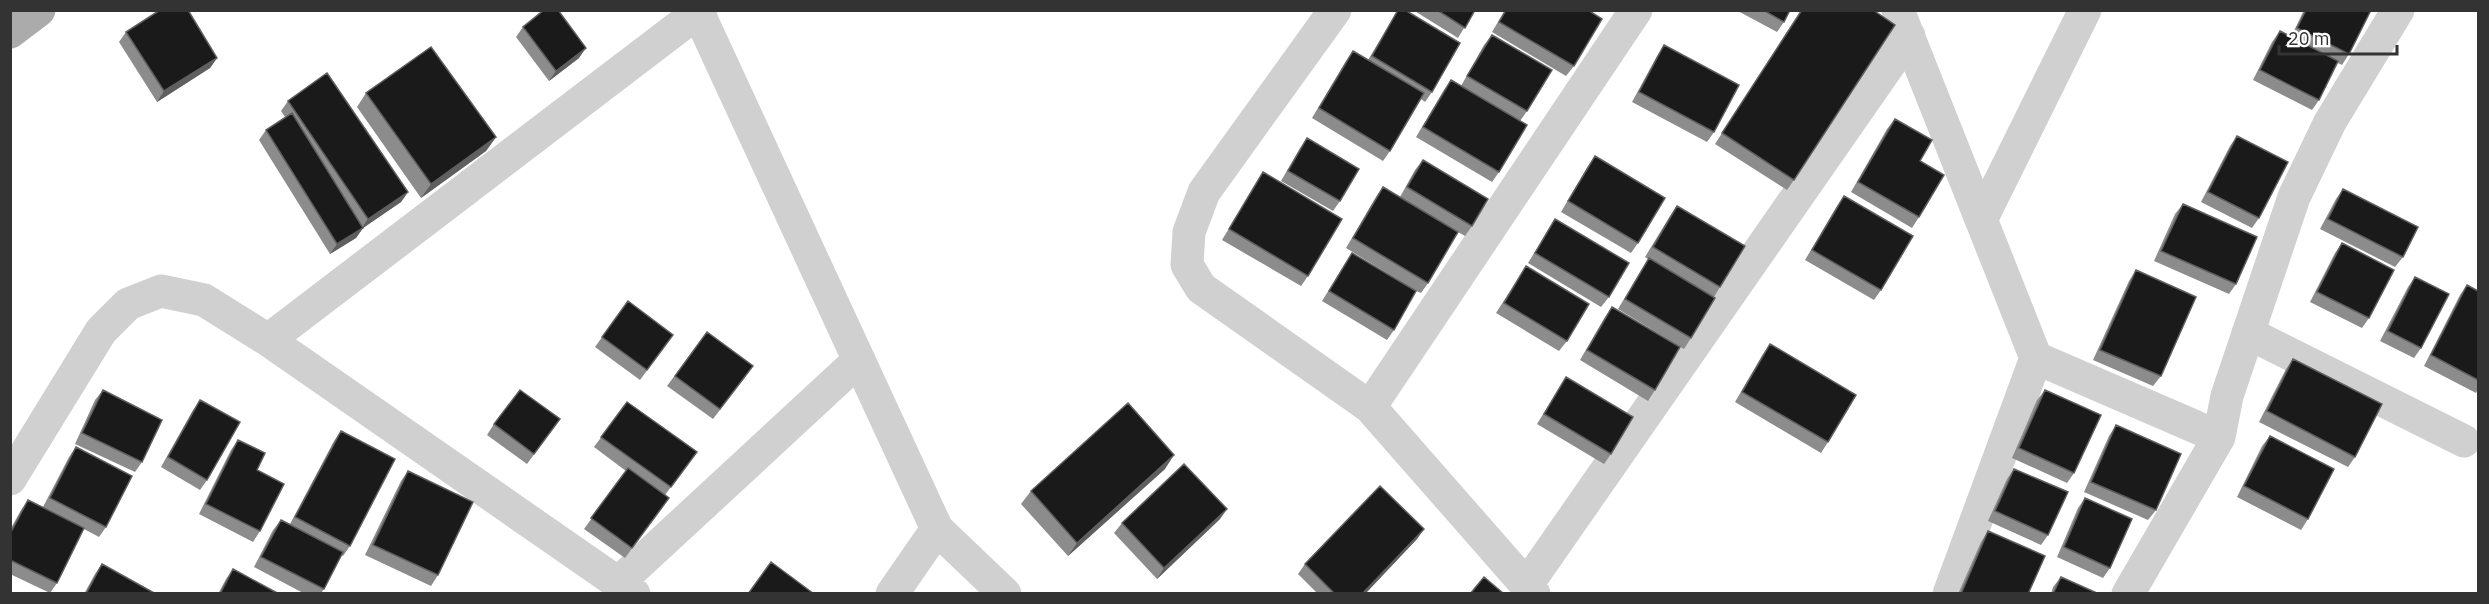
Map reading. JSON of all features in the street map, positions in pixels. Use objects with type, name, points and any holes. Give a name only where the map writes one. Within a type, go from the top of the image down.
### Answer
[{"type":"main road","points":[[10,32],[39,10]]},
{"type":"street","points":[[1335,10],[1204,192],[1189,232],[1187,265],[1201,288],[1370,407],[1530,590],[1903,23]]},
{"type":"street","points":[[1370,407],[1636,10]]},
{"type":"street","points":[[1981,220],[2085,10]]},
{"type":"street","points":[[2135,591],[2219,437],[2227,396],[2294,197],[2330,123],[2398,10]]},
{"type":"street","points":[[268,340],[698,11],[937,529],[1005,594]]},
{"type":"street","points":[[1903,23],[2036,358],[1949,594]]},
{"type":"street","points":[[10,479],[101,331],[128,304],[161,291],[204,300],[268,340],[626,588],[859,360]]},
{"type":"street","points":[[2248,333],[2464,441]]},
{"type":"street","points":[[2036,358],[2219,437]]},
{"type":"street","points":[[892,594],[937,529]]},
{"type":"building","points":[[160,10],[188,10],[217,58],[164,91],[126,32]]},
{"type":"building","points":[[544,10],[558,10],[586,48],[556,71],[523,27]]},
{"type":"building","points":[[1398,10],[1405,10],[1460,43],[1432,92],[1372,56]]},
{"type":"building","points":[[1437,10],[1475,10],[1465,28]]},
{"type":"building","points":[[1506,10],[1588,10],[1602,19],[1574,66],[1499,22]]},
{"type":"building","points":[[1763,10],[1790,10],[1784,22]]},
{"type":"building","points":[[1802,10],[1873,10],[1895,25],[1794,180],[1722,133]]},
{"type":"building","points":[[2306,10],[2371,10],[2349,54],[2297,28]]},
{"type":"building","points":[[2280,31],[2338,61],[2319,100],[2260,70]]},
{"type":"building","points":[[1492,35],[1552,70],[1527,111],[1467,76]]},
{"type":"building","points":[[1664,45],[1739,85],[1714,132],[1639,92]]},
{"type":"building","points":[[431,47],[496,137],[431,184],[366,93]]},
{"type":"building","points":[[1353,51],[1424,93],[1390,151],[1319,108]]},
{"type":"building","points":[[327,73],[408,192],[368,219],[288,101]]},
{"type":"building","points":[[1451,80],[1527,125],[1499,172],[1423,127]]},
{"type":"building","points":[[292,113],[363,228],[337,244],[266,130]]},
{"type":"building","points":[[1895,119],[1932,140],[1920,161],[1944,175],[1919,217],[1858,182]]},
{"type":"building","points":[[2237,136],[2288,162],[2259,218],[2208,192]]},
{"type":"building","points":[[1307,138],[1359,169],[1340,201],[1288,171]]},
{"type":"building","points":[[1595,156],[1665,198],[1638,243],[1568,201]]},
{"type":"building","points":[[1423,160],[1488,199],[1472,226],[1407,187]]},
{"type":"building","points":[[1263,172],[1342,219],[1308,276],[1229,229]]},
{"type":"building","points":[[1383,187],[1458,232],[1428,283],[1353,238]]},
{"type":"building","points":[[2343,189],[2418,227],[2403,257],[2328,219]]},
{"type":"building","points":[[1844,196],[1913,236],[1881,290],[1812,250]]},
{"type":"building","points":[[2183,204],[2257,237],[2236,284],[2161,251]]},
{"type":"building","points":[[1677,206],[1745,246],[1720,287],[1653,247]]},
{"type":"building","points":[[1555,219],[1629,263],[1609,297],[1535,253]]},
{"type":"building","points":[[2342,243],[2394,270],[2369,318],[2317,292]]},
{"type":"building","points":[[1352,253],[1416,291],[1394,330],[1329,291]]},
{"type":"building","points":[[1649,258],[1715,298],[1691,338],[1625,299]]},
{"type":"building","points":[[1526,266],[1589,304],[1567,341],[1504,303]]},
{"type":"building","points":[[2136,270],[2196,297],[2161,376],[2100,350]]},
{"type":"building","points":[[2415,277],[2449,294],[2421,348],[2388,331]]},
{"type":"building","points":[[2467,285],[2478,291],[2478,380],[2431,355]]},
{"type":"building","points":[[628,301],[673,335],[647,370],[602,337]]},
{"type":"building","points":[[1612,307],[1680,347],[1655,390],[1587,350]]},
{"type":"building","points":[[707,332],[753,366],[720,409],[675,376]]},
{"type":"building","points":[[1770,344],[1856,395],[1828,442],[1742,392]]},
{"type":"building","points":[[2293,359],[2382,404],[2355,457],[2267,411]]},
{"type":"building","points":[[1566,377],[1633,417],[1611,454],[1544,414]]},
{"type":"building","points":[[103,390],[162,420],[142,462],[82,433]]},
{"type":"building","points":[[520,390],[560,419],[534,454],[494,424]]},
{"type":"building","points":[[2045,390],[2101,415],[2074,473],[2019,448]]},
{"type":"building","points":[[200,400],[240,422],[207,480],[168,457]]},
{"type":"building","points":[[627,402],[697,452],[671,487],[601,437]]},
{"type":"building","points":[[1128,403],[1174,455],[1077,543],[1031,491]]},
{"type":"building","points":[[2116,425],[2181,454],[2156,510],[2091,482]]},
{"type":"building","points":[[341,431],[395,459],[350,546],[295,517]]},
{"type":"building","points":[[2270,436],[2334,469],[2308,519],[2244,486]]},
{"type":"building","points":[[238,440],[265,453],[257,470],[284,484],[260,531],[206,504]]},
{"type":"building","points":[[76,447],[132,476],[106,527],[50,498]]},
{"type":"building","points":[[1184,464],[1227,509],[1164,568],[1122,523]]},
{"type":"building","points":[[628,468],[669,498],[632,548],[591,518]]},
{"type":"building","points":[[2014,469],[2068,492],[2048,535],[1995,511]]},
{"type":"building","points":[[408,471],[473,502],[438,575],[373,545]]},
{"type":"building","points":[[1380,486],[1424,529],[1362,594],[1335,594],[1305,564]]},
{"type":"building","points":[[2085,498],[2132,519],[2110,568],[2064,547]]},
{"type":"building","points":[[28,500],[84,528],[57,583],[10,560],[10,534]]},
{"type":"building","points":[[281,520],[343,552],[324,589],[261,557]]},
{"type":"building","points":[[1988,531],[2045,556],[2028,594],[1961,594]]},
{"type":"building","points":[[771,562],[814,594],[748,594]]},
{"type":"building","points":[[102,564],[156,594],[86,594]]},
{"type":"building","points":[[233,569],[279,594],[220,594]]},
{"type":"building","points":[[1484,577],[1504,594],[1470,594]]},
{"type":"building","points":[[2061,577],[2099,594],[2053,594]]}]
